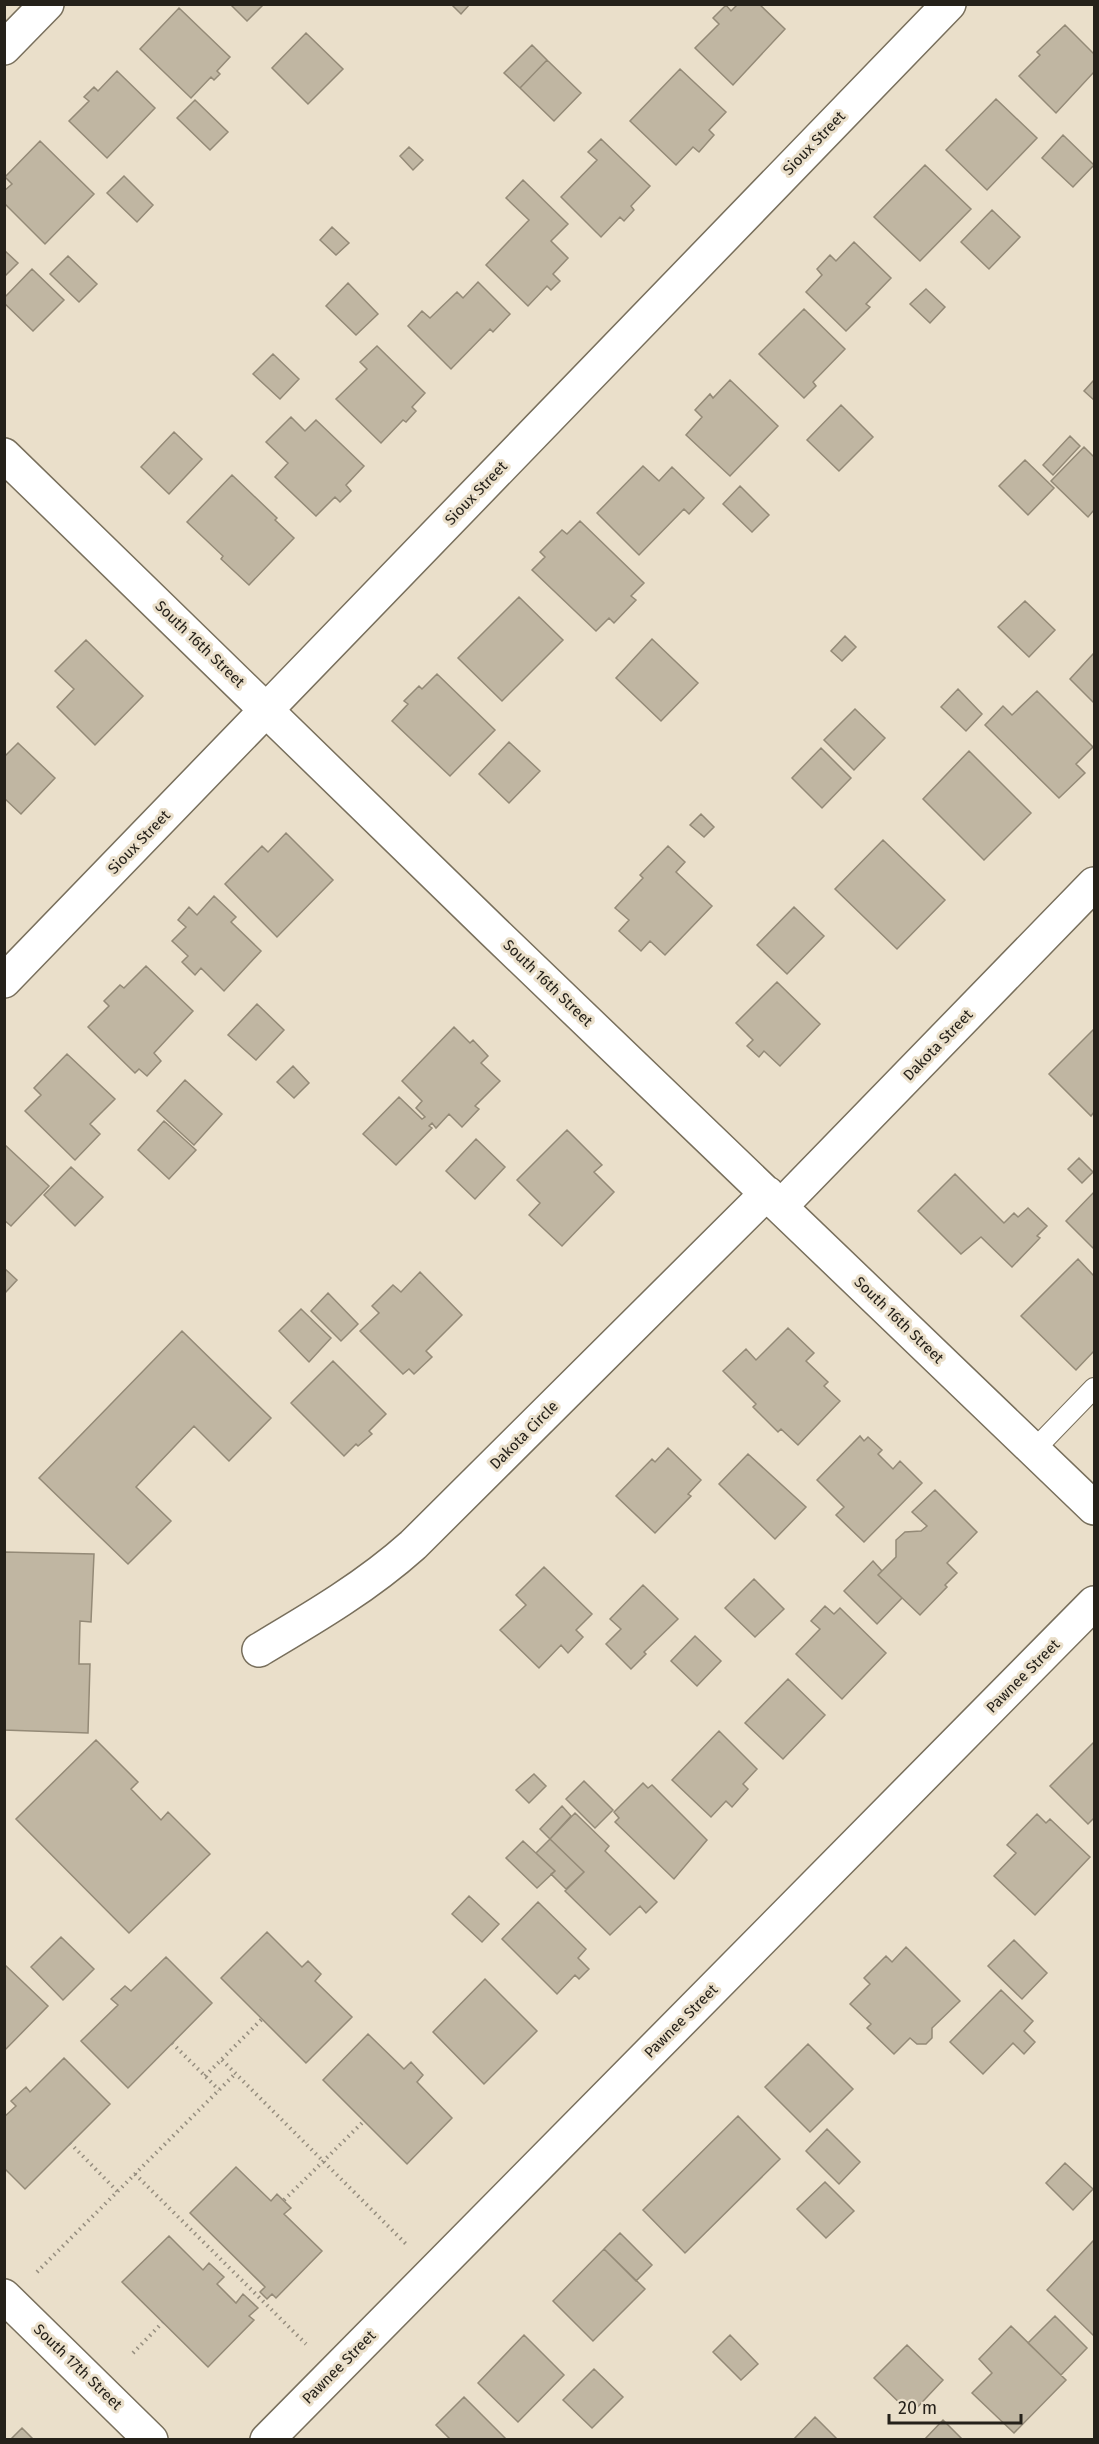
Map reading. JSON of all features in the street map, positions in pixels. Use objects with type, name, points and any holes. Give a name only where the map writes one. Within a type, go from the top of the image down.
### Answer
[{"type":"street","points":[[4,48],[47,4]]},
{"type":"street","name":"Sioux Street","points":[[4,981],[949,4]]},
{"type":"street","name":"South 16th Street","points":[[4,455],[492,931],[1095,1508]]},
{"type":"street","name":"Dakota Street","points":[[774,1200],[1095,884]]},
{"type":"street","name":"Dakota Circle","points":[[259,1650],[344,1599],[381,1573],[774,1200]]},
{"type":"street","name":"Pawnee Street","points":[[267,2439],[1095,1603]]},
{"type":"street","name":"South 17th Street","points":[[8,2304],[151,2439]]},
{"type":"lane","points":[[1034,1450],[1095,1388]]},
{"type":"path","points":[[205,2076],[262,2019]]},
{"type":"path","points":[[172,2043],[219,2090]]},
{"type":"path","points":[[222,2060],[433,2271]]},
{"type":"path","points":[[8,2304],[236,2073]]},
{"type":"path","points":[[284,2200],[364,2121]]},
{"type":"path","points":[[70,2143],[118,2192]]},
{"type":"path","points":[[135,2174],[334,2372]]},
{"type":"path","points":[[133,2353],[163,2322]]},
{"type":"building","points":[[230,4],[264,4],[247,21]]},
{"type":"building","points":[[451,4],[470,4],[461,14]]},
{"type":"building","points":[[738,4],[759,4],[785,29],[733,85],[695,48],[719,24],[713,18],[726,5],[731,11]]},
{"type":"building","points":[[179,8],[230,57],[217,71],[220,74],[214,80],[211,77],[191,98],[140,49]]},
{"type":"building","points":[[1065,25],[1094,54],[1094,72],[1056,113],[1019,76],[1040,55],[1037,52]]},
{"type":"building","points":[[306,33],[343,69],[308,104],[272,68]]},
{"type":"building","points":[[532,45],[547,60],[520,88],[504,73]]},
{"type":"building","points":[[547,60],[581,93],[554,121],[520,88]]},
{"type":"building","points":[[680,69],[726,112],[709,130],[714,135],[699,152],[693,147],[676,165],[630,121]]},
{"type":"building","points":[[117,71],[155,108],[107,158],[69,121],[89,101],[84,97],[94,87],[98,91]]},
{"type":"building","points":[[996,99],[1037,138],[987,190],[946,150]]},
{"type":"building","points":[[195,100],[228,132],[210,150],[177,118]]},
{"type":"building","points":[[1063,135],[1094,165],[1073,187],[1042,158]]},
{"type":"building","points":[[601,139],[650,186],[631,206],[634,210],[624,221],[620,217],[601,237],[561,197],[597,160],[588,152]]},
{"type":"building","points":[[40,141],[94,194],[45,244],[4,203],[4,191],[12,184],[5,177]]},
{"type":"building","points":[[409,147],[423,160],[413,170],[400,156]]},
{"type":"building","points":[[925,165],[971,209],[920,261],[874,217]]},
{"type":"building","points":[[124,176],[153,205],[137,222],[107,193]]},
{"type":"building","points":[[523,180],[568,224],[551,241],[568,258],[553,274],[560,281],[551,290],[547,286],[528,306],[486,265],[529,220],[506,198]]},
{"type":"building","points":[[992,210],[1020,237],[989,269],[961,242]]},
{"type":"building","points":[[332,227],[349,243],[336,255],[320,240]]},
{"type":"building","points":[[854,242],[891,278],[866,304],[870,307],[846,331],[806,292],[822,275],[817,269],[830,255],[836,261]]},
{"type":"building","points":[[4,250],[18,263],[4,277]]},
{"type":"building","points":[[68,256],[97,284],[79,302],[50,274]]},
{"type":"building","points":[[32,269],[64,300],[33,331],[4,303],[4,298]]},
{"type":"building","points":[[478,282],[510,314],[493,332],[490,329],[451,369],[408,326],[422,311],[430,318],[457,292],[463,298]]},
{"type":"building","points":[[348,283],[378,314],[356,335],[326,306]]},
{"type":"building","points":[[926,289],[945,307],[930,323],[910,304]]},
{"type":"building","points":[[804,309],[845,349],[813,382],[816,386],[804,398],[759,354]]},
{"type":"building","points":[[377,346],[425,393],[412,407],[416,411],[406,422],[403,420],[381,443],[336,399],[367,369],[360,362]]},
{"type":"building","points":[[273,354],[299,379],[280,399],[253,374]]},
{"type":"building","points":[[730,380],[778,426],[730,476],[686,435],[702,417],[695,410],[710,394],[713,398]]},
{"type":"building","points":[[1094,380],[1094,400],[1084,391]]},
{"type":"building","points":[[841,405],[873,437],[839,471],[807,440]]},
{"type":"building","points":[[291,417],[305,431],[316,420],[364,466],[346,485],[351,491],[340,502],[335,497],[316,516],[275,477],[288,463],[266,442]]},
{"type":"building","points":[[174,432],[202,459],[169,494],[141,467]]},
{"type":"building","points":[[1070,436],[1080,446],[1053,475],[1043,465]]},
{"type":"building","points":[[1084,447],[1094,457],[1094,510],[1088,517],[1051,481]]},
{"type":"building","points":[[1025,460],[1054,488],[1028,515],[999,486]]},
{"type":"building","points":[[643,466],[659,481],[672,467],[704,498],[689,514],[684,509],[639,555],[597,513]]},
{"type":"building","points":[[232,475],[277,518],[275,520],[294,538],[249,585],[221,559],[223,556],[187,522]]},
{"type":"building","points":[[740,486],[769,515],[752,532],[723,504]]},
{"type":"building","points":[[580,521],[644,583],[631,596],[636,600],[614,623],[609,618],[596,631],[532,570],[545,557],[540,552],[562,530],[567,534]]},
{"type":"building","points":[[519,597],[563,640],[502,701],[458,658]]},
{"type":"building","points":[[1025,601],[1055,630],[1029,657],[998,627]]},
{"type":"building","points":[[845,636],[856,647],[842,661],[831,651]]},
{"type":"building","points":[[652,639],[698,683],[661,721],[616,678]]},
{"type":"building","points":[[86,640],[143,696],[95,745],[57,707],[74,689],[55,671]]},
{"type":"building","points":[[1094,653],[1094,703],[1070,679]]},
{"type":"building","points":[[437,674],[495,730],[450,776],[392,721],[408,704],[404,701],[419,686],[422,689]]},
{"type":"building","points":[[958,689],[982,714],[966,731],[941,707]]},
{"type":"building","points":[[1037,691],[1093,747],[1076,764],[1085,773],[1059,798],[985,725],[1003,706],[1012,715]]},
{"type":"building","points":[[855,709],[885,738],[854,770],[824,740]]},
{"type":"building","points":[[509,742],[540,771],[509,803],[479,774]]},
{"type":"building","points":[[18,743],[55,778],[21,814],[4,798],[4,757]]},
{"type":"building","points":[[821,748],[851,778],[822,808],[792,778]]},
{"type":"building","points":[[969,751],[1031,813],[984,860],[923,799]]},
{"type":"building","points":[[701,814],[714,827],[704,837],[690,825]]},
{"type":"building","points":[[286,833],[333,880],[277,937],[225,884],[262,846],[268,852]]},
{"type":"building","points":[[883,840],[945,900],[897,949],[835,889]]},
{"type":"building","points":[[668,846],[685,862],[676,872],[712,906],[665,955],[650,941],[641,951],[619,931],[629,920],[615,908],[643,878],[640,875]]},
{"type":"building","points":[[214,896],[236,917],[231,922],[261,951],[224,991],[201,968],[195,975],[182,962],[188,956],[172,941],[186,927],[178,920],[189,907],[197,915]]},
{"type":"building","points":[[794,907],[824,936],[787,974],[757,945]]},
{"type":"building","points":[[146,966],[193,1011],[154,1053],[161,1061],[147,1076],[139,1069],[135,1073],[88,1027],[109,1006],[104,1001],[120,985],[124,988]]},
{"type":"building","points":[[777,982],[820,1024],[780,1066],[764,1051],[759,1057],[747,1046],[753,1040],[736,1023]]},
{"type":"building","points":[[257,1004],[284,1030],[256,1060],[228,1035]]},
{"type":"building","points":[[454,1027],[470,1043],[473,1040],[488,1056],[481,1063],[500,1081],[475,1106],[479,1109],[462,1127],[449,1114],[436,1128],[432,1123],[429,1126],[432,1128],[396,1165],[363,1134],[399,1097],[422,1119],[425,1117],[416,1108],[422,1101],[402,1081]]},
{"type":"building","points":[[1094,1029],[1094,1112],[1091,1116],[1049,1074]]},
{"type":"building","points":[[67,1054],[115,1099],[90,1124],[100,1134],[75,1160],[25,1111],[41,1095],[34,1088]]},
{"type":"building","points":[[293,1066],[309,1083],[294,1098],[277,1082]]},
{"type":"building","points":[[185,1080],[222,1114],[194,1145],[157,1111]]},
{"type":"building","points":[[164,1121],[196,1150],[169,1179],[138,1150]]},
{"type":"building","points":[[567,1130],[602,1165],[594,1172],[614,1192],[562,1246],[529,1215],[540,1203],[517,1180]]},
{"type":"building","points":[[476,1139],[505,1167],[475,1199],[446,1171]]},
{"type":"building","points":[[4,1144],[49,1186],[11,1226],[4,1220]]},
{"type":"building","points":[[1079,1158],[1093,1172],[1082,1183],[1068,1169]]},
{"type":"building","points":[[71,1167],[103,1197],[75,1226],[44,1195]]},
{"type":"building","points":[[955,1174],[1004,1223],[1014,1213],[1018,1217],[1028,1208],[1047,1226],[1037,1236],[1040,1238],[1012,1267],[981,1237],[961,1254],[918,1211]]},
{"type":"building","points":[[1094,1192],[1094,1249],[1066,1221]]},
{"type":"building","points":[[1078,1259],[1094,1276],[1094,1351],[1076,1370],[1021,1316]]},
{"type":"building","points":[[4,1268],[17,1280],[4,1294]]},
{"type":"building","points":[[420,1272],[462,1315],[426,1351],[432,1357],[414,1374],[409,1369],[403,1374],[360,1331],[379,1313],[372,1306],[393,1285],[401,1292]]},
{"type":"building","points":[[328,1293],[358,1324],[341,1341],[311,1311]]},
{"type":"building","points":[[301,1309],[331,1338],[309,1362],[279,1331]]},
{"type":"building","points":[[788,1328],[814,1353],[806,1361],[828,1382],[824,1386],[840,1401],[798,1445],[781,1429],[778,1432],[753,1407],[756,1404],[723,1371],[746,1349],[756,1360]]},
{"type":"building","points":[[182,1331],[271,1418],[229,1461],[194,1426],[136,1487],[171,1521],[128,1564],[39,1478]]},
{"type":"building","points":[[333,1361],[386,1414],[369,1431],[372,1434],[358,1446],[356,1444],[344,1456],[291,1403]]},
{"type":"building","points":[[860,1436],[864,1441],[868,1437],[882,1450],[878,1454],[893,1469],[900,1461],[922,1483],[864,1542],[836,1515],[844,1507],[817,1480]]},
{"type":"building","points":[[668,1448],[701,1480],[688,1494],[691,1496],[655,1533],[616,1496],[652,1459],[655,1462]]},
{"type":"building","points":[[748,1454],[806,1507],[775,1539],[719,1484]]},
{"type":"building","points":[[935,1490],[977,1532],[947,1563],[957,1573],[920,1615],[878,1575],[896,1557],[896,1540],[905,1532],[921,1531],[927,1526],[912,1512]]},
{"type":"building","points":[[4,1552],[94,1554],[91,1622],[80,1621],[79,1664],[90,1664],[88,1733],[4,1730]]},
{"type":"building","points":[[873,1561],[882,1571],[878,1575],[902,1598],[877,1624],[844,1591]]},
{"type":"building","points":[[544,1567],[592,1614],[576,1630],[583,1637],[568,1653],[561,1645],[539,1668],[500,1630],[526,1605],[516,1595]]},
{"type":"building","points":[[754,1579],[784,1609],[755,1637],[725,1608]]},
{"type":"building","points":[[643,1585],[678,1619],[644,1652],[646,1654],[631,1669],[606,1644],[621,1629],[610,1619]]},
{"type":"building","points":[[825,1606],[834,1614],[840,1608],[886,1653],[842,1699],[796,1654],[820,1629],[811,1621]]},
{"type":"building","points":[[695,1636],[721,1661],[697,1686],[671,1661]]},
{"type":"building","points":[[788,1679],[825,1715],[783,1759],[745,1723]]},
{"type":"building","points":[[719,1731],[757,1769],[743,1784],[748,1789],[732,1807],[726,1801],[711,1817],[672,1780]]},
{"type":"building","points":[[96,1740],[138,1782],[131,1789],[161,1820],[168,1812],[210,1854],[129,1933],[16,1819]]},
{"type":"building","points":[[1094,1742],[1094,1818],[1088,1824],[1050,1786]]},
{"type":"building","points":[[534,1774],[546,1786],[529,1803],[516,1790]]},
{"type":"building","points":[[584,1781],[613,1810],[595,1828],[566,1799]]},
{"type":"building","points":[[643,1783],[648,1788],[652,1785],[707,1840],[674,1879],[615,1822],[619,1818],[614,1812]]},
{"type":"building","points":[[562,1806],[571,1816],[550,1839],[540,1829]]},
{"type":"building","points":[[575,1813],[609,1846],[605,1851],[657,1902],[646,1913],[640,1906],[610,1935],[565,1891],[584,1872],[550,1839]]},
{"type":"building","points":[[1037,1814],[1046,1823],[1050,1819],[1090,1857],[1035,1915],[994,1876],[1016,1853],[1007,1845]]},
{"type":"building","points":[[550,1839],[584,1872],[566,1889],[551,1874],[555,1871],[536,1853]]},
{"type":"building","points":[[523,1841],[555,1871],[537,1888],[506,1858]]},
{"type":"building","points":[[469,1896],[499,1924],[482,1942],[452,1914]]},
{"type":"building","points":[[538,1902],[586,1949],[578,1958],[589,1969],[579,1979],[575,1975],[557,1994],[502,1939]]},
{"type":"building","points":[[267,1932],[302,1967],[308,1961],[321,1974],[315,1981],[352,2017],[306,2063],[221,1978]]},
{"type":"building","points":[[61,1937],[94,1969],[63,2000],[31,1967]]},
{"type":"building","points":[[1014,1940],[1047,1973],[1022,1999],[988,1966]]},
{"type":"building","points":[[906,1947],[960,2001],[932,2028],[932,2038],[926,2044],[917,2044],[910,2038],[894,2054],[867,2028],[871,2024],[850,2004],[870,1984],[864,1978],[886,1956],[892,1962]]},
{"type":"building","points":[[166,1957],[212,2003],[128,2088],[81,2041],[118,2005],[111,1999],[125,1986],[131,1991]]},
{"type":"building","points":[[4,1964],[48,2006],[4,2051]]},
{"type":"building","points":[[485,1979],[537,2031],[484,2084],[433,2032]]},
{"type":"building","points":[[1001,1990],[1033,2021],[1024,2031],[1035,2042],[1024,2054],[1013,2043],[983,2074],[950,2042]]},
{"type":"building","points":[[368,2034],[404,2069],[411,2062],[423,2075],[417,2082],[452,2118],[407,2164],[323,2080]]},
{"type":"building","points":[[808,2044],[853,2089],[810,2132],[765,2087]]},
{"type":"building","points":[[64,2058],[110,2104],[25,2189],[4,2168],[4,2117],[16,2106],[11,2101],[26,2087],[30,2092]]},
{"type":"building","points":[[738,2116],[780,2159],[685,2253],[643,2210]]},
{"type":"building","points":[[827,2129],[860,2162],[839,2184],[806,2151]]},
{"type":"building","points":[[1065,2163],[1093,2189],[1073,2210],[1046,2183]]},
{"type":"building","points":[[236,2167],[271,2201],[277,2194],[291,2208],[284,2214],[322,2251],[276,2298],[272,2294],[267,2299],[260,2292],[265,2287],[190,2213]]},
{"type":"building","points":[[825,2182],[854,2211],[826,2238],[797,2209]]},
{"type":"building","points":[[620,2233],[652,2265],[636,2281],[604,2249]]},
{"type":"building","points":[[169,2236],[203,2270],[209,2263],[224,2277],[217,2284],[236,2303],[243,2294],[258,2308],[249,2316],[254,2320],[208,2367],[122,2282]]},
{"type":"building","points":[[1094,2240],[1094,2336],[1047,2290]]},
{"type":"building","points":[[604,2249],[645,2289],[593,2341],[553,2301]]},
{"type":"building","points":[[1055,2316],[1087,2348],[1061,2375],[1028,2343]]},
{"type":"building","points":[[1011,2326],[1066,2380],[1014,2433],[972,2393],[992,2373],[979,2359]]},
{"type":"building","points":[[524,2335],[564,2375],[518,2422],[478,2383]]},
{"type":"building","points":[[730,2335],[758,2364],[741,2380],[713,2352]]},
{"type":"building","points":[[907,2345],[943,2380],[911,2414],[874,2378]]},
{"type":"building","points":[[594,2369],[623,2397],[592,2428],[563,2400]]},
{"type":"building","points":[[464,2397],[507,2440],[451,2440],[436,2425]]},
{"type":"building","points":[[815,2417],[838,2440],[793,2440]]},
{"type":"building","points":[[943,2420],[963,2440],[924,2440]]},
{"type":"building","points":[[22,2428],[34,2440],[10,2440]]}]
